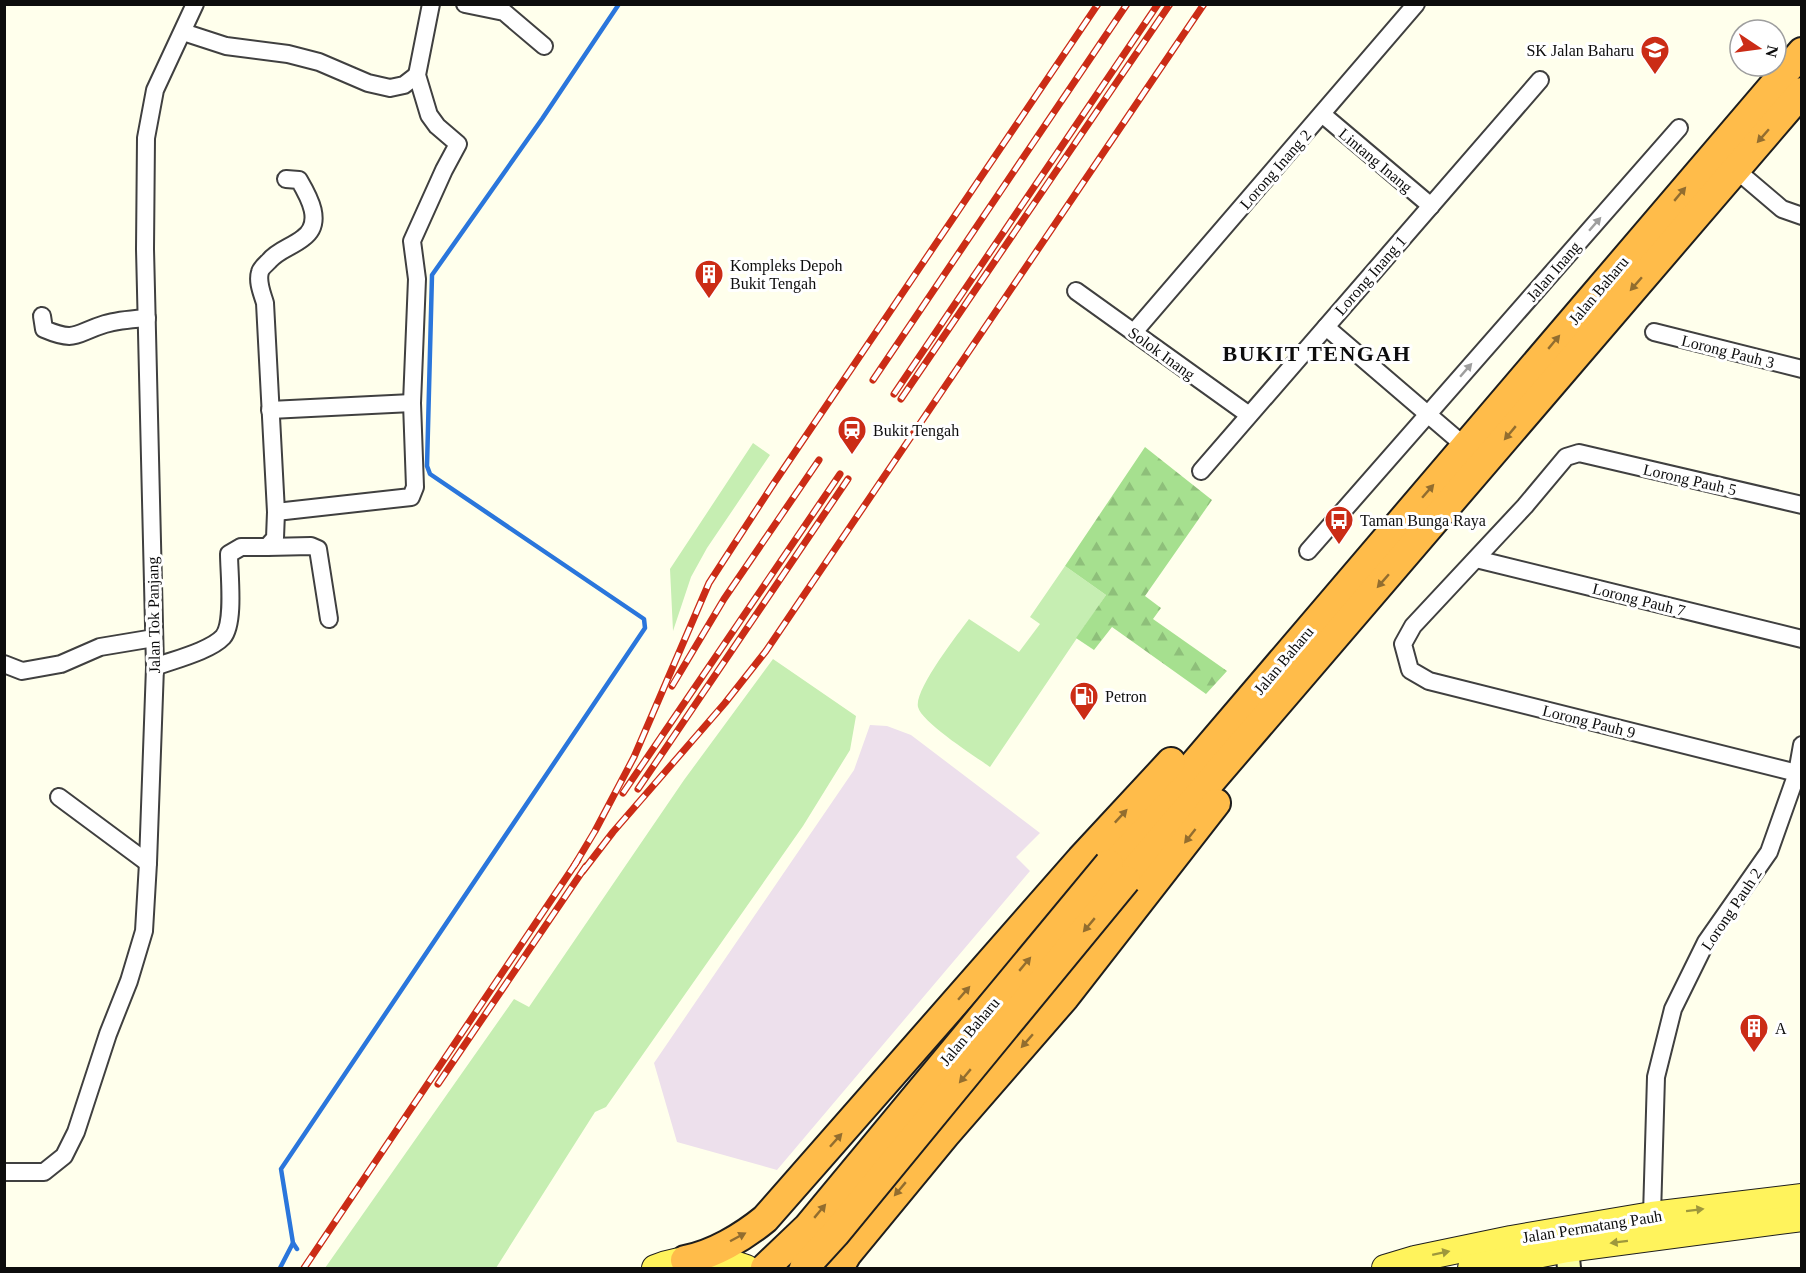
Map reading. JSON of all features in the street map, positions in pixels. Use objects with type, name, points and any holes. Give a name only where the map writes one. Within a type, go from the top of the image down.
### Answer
[{"type":"highway","name":"Jalan Baharu","points":[[1228,742],[1466,447],[1802,52]]},
{"type":"highway","name":"Jalan Baharu","points":[[765,1269],[808,1227],[893,1121],[1117,872],[1228,742],[1802,92]]},
{"type":"highway","points":[[685,1260],[697,1258],[740,1238],[765,1219],[1081,859],[1187,745],[1228,742],[1227,788],[1104,947],[843,1261],[820,1255],[801,1243],[784,1223],[783,1199]]},
{"type":"highway","name":"Jalan Baharu","points":[[804,1269],[835,1234],[1117,872]]},
{"type":"main road","name":"Jalan Permatang Pauh","points":[[1385,1269],[1415,1259],[1511,1239],[1652,1215],[1802,1197]]},
{"type":"main road","name":"Jalan Permatang Pauh","points":[[1471,1269],[1568,1259],[1802,1218]]},
{"type":"main road","points":[[655,1269],[685,1260],[717,1260],[746,1269]]},
{"type":"street","name":"Jalan Tok Panjang","points":[[4,1172],[44,1172],[64,1156],[76,1132],[108,1034],[129,981],[144,931],[155,667],[147,318],[146,138],[155,90],[195,4]]},
{"type":"street","points":[[276,512],[411,497],[415,487],[412,404],[417,279],[412,241],[458,144],[437,126],[429,115],[417,75],[431,4]]},
{"type":"street","points":[[465,4],[504,12],[544,45]]},
{"type":"street","name":"Lorong Inang 2","points":[[1134,332],[1416,4]]},
{"type":"street","points":[[183,32],[226,46],[288,54],[318,62],[368,83],[390,88],[404,85],[417,75]]},
{"type":"street","name":"Lorong Inang 1","points":[[1201,471],[1540,80]]},
{"type":"street","name":"Lintang Inang","points":[[1322,114],[1431,206]]},
{"type":"street","name":"Jalan Inang","points":[[1308,551],[1679,128]]},
{"type":"street","points":[[1735,169],[1782,209],[1802,216]]},
{"type":"street","points":[[267,547],[275,538],[276,512],[265,303],[259,283],[260,270],[275,254],[304,237],[311,230],[313,218],[312,202],[299,180],[286,179]]},
{"type":"street","name":"Solok Inang","points":[[1076,291],[1249,415]]},
{"type":"street","points":[[42,316],[44,329],[62,337],[73,336],[107,323],[147,318]]},
{"type":"street","points":[[1326,327],[1466,447]]},
{"type":"street","name":"Lorong Pauh 3","points":[[1654,332],[1802,369]]},
{"type":"street","points":[[270,410],[412,404]]},
{"type":"street","name":"Lorong Pauh 5","points":[[1476,559],[1566,457],[1579,453],[1802,505]]},
{"type":"street","points":[[155,667],[214,645],[225,636],[230,616],[230,554],[241,547],[312,546],[318,549],[329,619]]},
{"type":"street","name":"Lorong Pauh 7","points":[[1476,559],[1802,639]]},
{"type":"street","name":"Lorong Pauh 9","points":[[1476,559],[1413,626],[1402,644],[1410,670],[1429,681],[1797,772]]},
{"type":"street","points":[[4,664],[22,671],[61,664],[100,647],[154,638]]},
{"type":"street","name":"Lorong Pauh 2","points":[[1652,1215],[1656,1077],[1673,1009],[1706,942],[1769,852],[1797,772],[1802,745]]},
{"type":"street","points":[[59,797],[148,862]]},
{"type":"shaded area","points":[[870,725],[887,726],[911,735],[1040,833],[1016,857],[1030,871],[777,1170],[677,1142],[654,1063],[854,770]]},
{"type":"green space","points":[[753,443],[770,455],[707,548],[691,577],[673,631],[670,569]]},
{"type":"green space","points":[[1145,447],[1212,500],[1145,596],[1161,608],[1153,619],[1227,671],[1206,694],[1112,627],[1094,650],[1076,638],[1106,595],[1065,566]]},
{"type":"green space","points":[[1065,566],[1106,595],[990,767],[950,739],[922,714],[918,707],[923,688],[969,619],[1019,652],[1040,624],[1030,617]]},
{"type":"green space","points":[[773,659],[856,716],[850,750],[803,826],[606,1107],[595,1112],[496,1268],[325,1268],[514,999],[529,1007],[684,780]]},
{"type":"waterway","points":[[297,1249],[293,1243],[281,1169],[645,628],[644,619],[430,474],[427,466],[432,275],[542,119],[619,4]]},
{"type":"waterway","points":[[280,1268],[293,1243]]},
{"type":"railway","points":[[574,866],[634,757],[709,583],[772,486],[1098,4]]},
{"type":"railway","points":[[873,380],[1127,4]]},
{"type":"railway","points":[[894,394],[1158,4]]},
{"type":"railway","points":[[901,399],[1170,4]]},
{"type":"railway","points":[[583,871],[613,832],[725,703],[766,651],[1204,4]]},
{"type":"railway","points":[[672,686],[724,599],[819,460]]},
{"type":"railway","points":[[623,793],[840,474]]},
{"type":"railway","points":[[638,789],[848,479]]},
{"type":"railway","points":[[304,1268],[578,860]]},
{"type":"railway","points":[[438,1084],[586,866]]},
{"type":"place","name":"SK Jalan Baharu","points":[[1655,76]]},
{"type":"place","name":"Kompleks Depoh Bukit Tengah","points":[[709,300]]},
{"type":"place","name":"Bukit Tengah","points":[[852,456]]},
{"type":"place","name":"Taman Bunga Raya","points":[[1339,546]]},
{"type":"place","name":"Petron","points":[[1084,722]]},
{"type":"place","name":"A","points":[[1754,1054]]},
{"type":"district","name":"BUKIT TENGAH","points":[[1317,353]]}]
